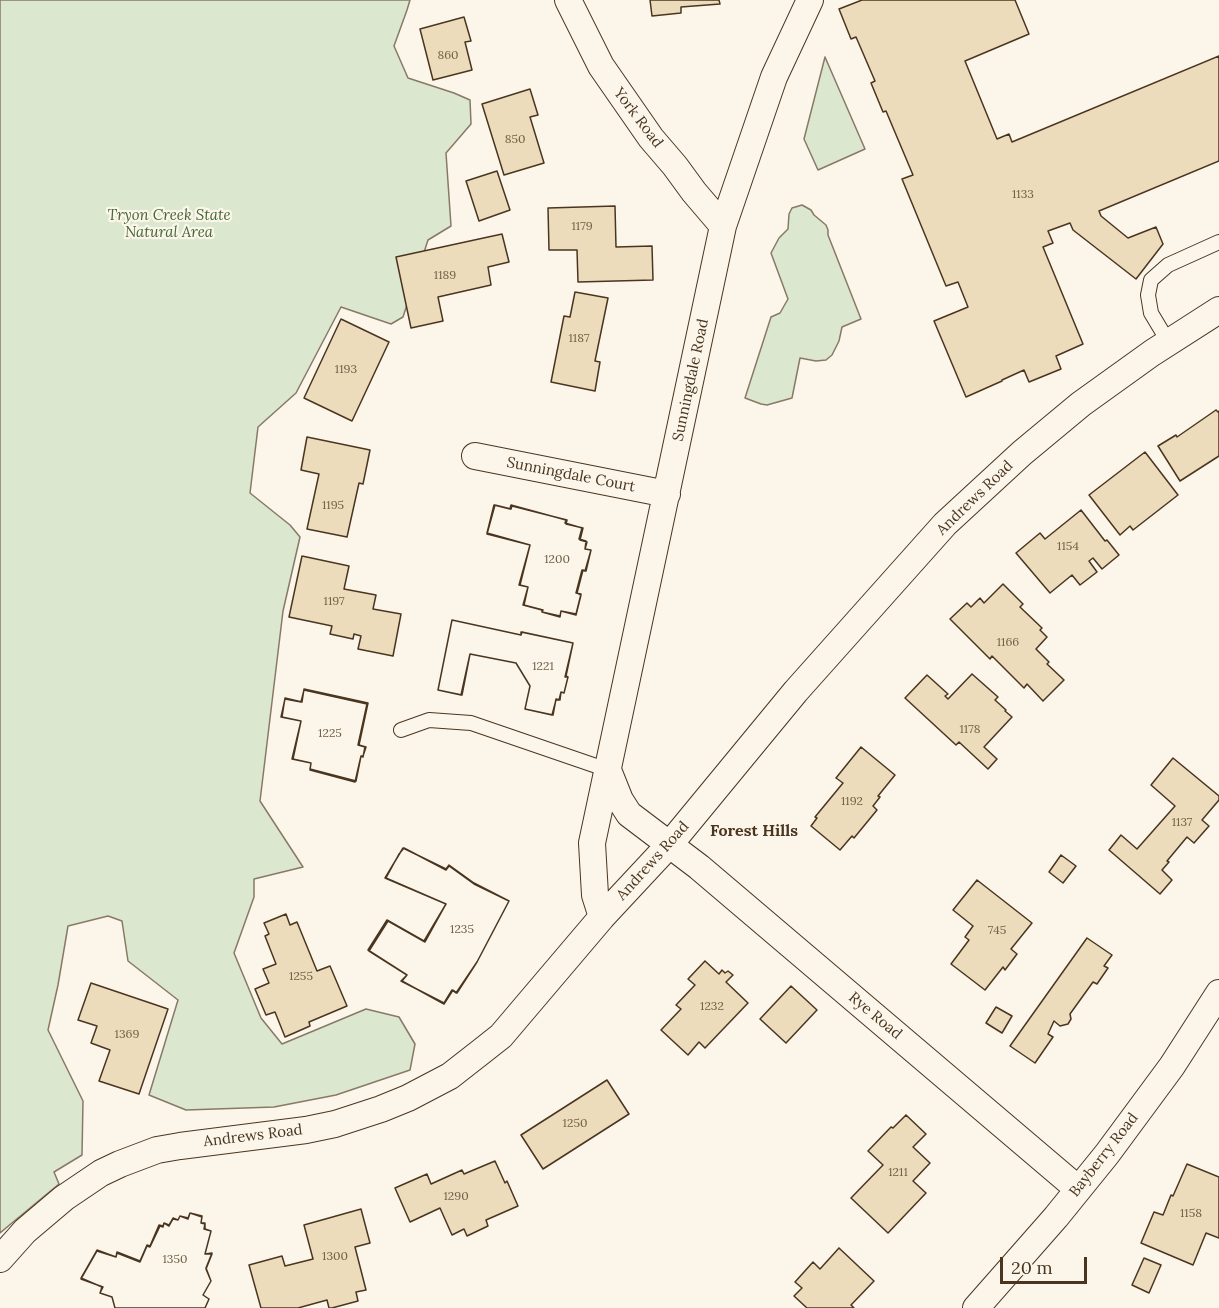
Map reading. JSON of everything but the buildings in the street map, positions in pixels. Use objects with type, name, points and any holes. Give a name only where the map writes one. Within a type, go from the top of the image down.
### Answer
[{"type":"street","name":"York Road","points":[[568,0],[601,66],[651,138],[723,226]]},
{"type":"street","name":"Sunningdale Road","points":[[602,916],[595,895],[592,843],[723,226],[774,77],[810,0]]},
{"type":"street","name":"Andrews Road","points":[[0,1259],[25,1231],[64,1197],[101,1173],[120,1164],[157,1150],[335,1124],[408,1098],[450,1076],[466,1064],[501,1036],[602,916],[670,844],[796,691],[945,524],[1022,453],[1081,404],[1219,310]]},
{"type":"street","name":"Sunningdale Court","points":[[475,456],[667,494]]},
{"type":"street","points":[[608,770],[620,800],[629,814],[670,844]]},
{"type":"street","name":"Rye Road","points":[[670,844],[1078,1189]]},
{"type":"street","name":"Bayberry Road","points":[[976,1308],[1056,1217],[1107,1154],[1172,1066],[1219,993]]},
{"type":"lane","points":[[1168,343],[1151,313],[1148,295],[1152,280],[1168,265],[1219,242]]},
{"type":"lane","points":[[401,730],[429,720],[471,723],[608,770]]},
{"type":"green space","name":"Tryon Creek State Natural Area","points":[[0,0],[410,0],[394,46],[408,78],[470,100],[471,124],[446,153],[451,226],[428,240],[403,317],[391,324],[341,307],[296,393],[258,427],[250,493],[290,525],[300,537],[283,611],[260,801],[303,867],[254,879],[254,897],[234,953],[261,1018],[282,1044],[366,1009],[399,1017],[415,1044],[410,1070],[336,1095],[274,1107],[186,1110],[149,1095],[178,1000],[128,961],[122,921],[108,916],[68,926],[48,1030],[83,1101],[82,1155],[54,1172],[59,1184],[0,1233]]},
{"type":"green space","points":[[825,57],[865,149],[818,170],[804,139]]},
{"type":"green space","points":[[802,205],[811,210],[826,225],[861,319],[842,327],[839,341],[832,355],[826,360],[800,358],[792,398],[767,405],[761,404],[745,398],[771,317],[780,313],[788,299],[771,253],[779,238],[788,229],[789,214],[792,208]]},
{"type":"district","name":"Forest Hills","points":[[754,831]]}]
